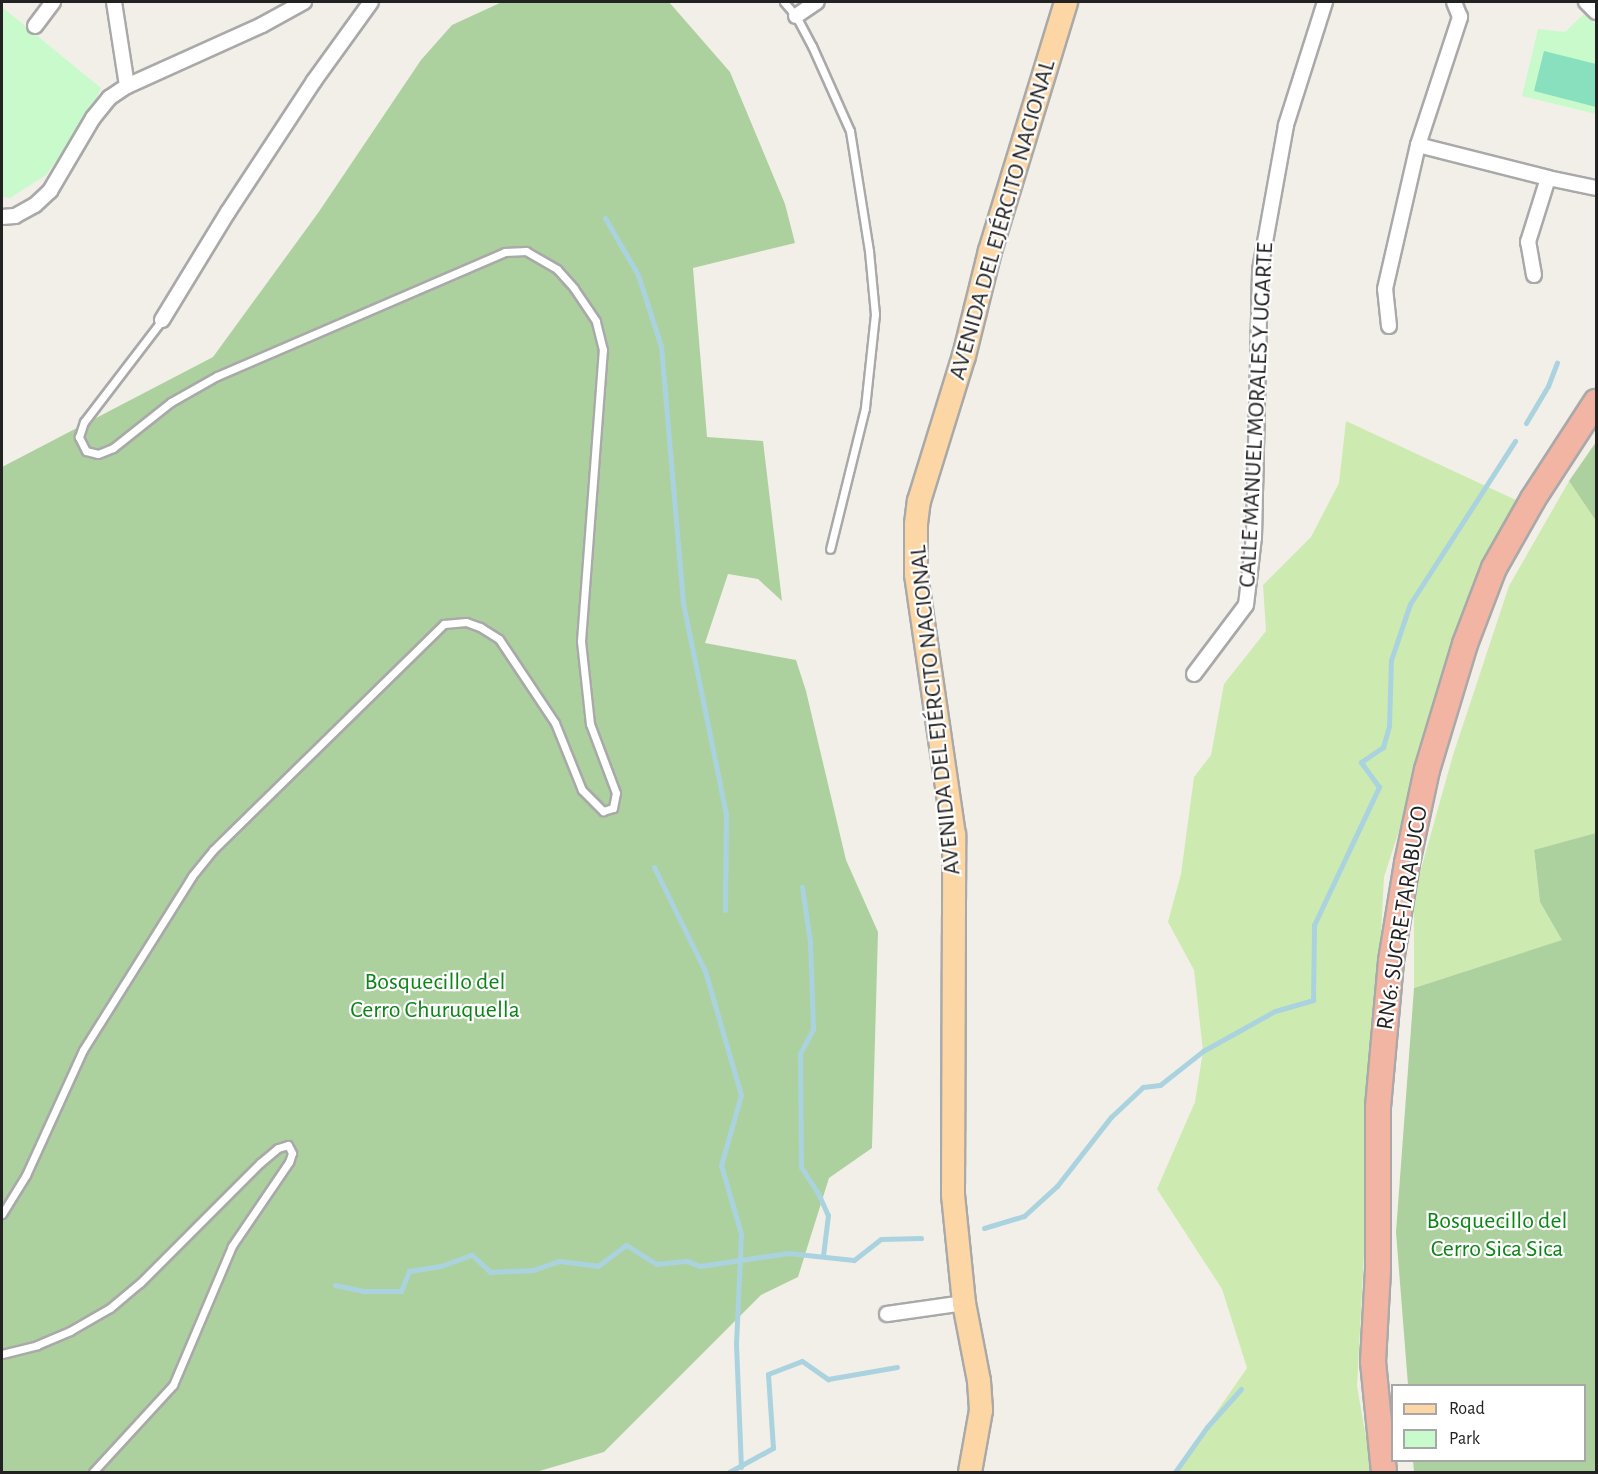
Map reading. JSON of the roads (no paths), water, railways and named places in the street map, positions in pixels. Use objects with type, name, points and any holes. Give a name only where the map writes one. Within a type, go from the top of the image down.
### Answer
[{"type":"highway","name":"RN6: SUCRE-TARABUCO","points":[[1384,1473],[1373,1362],[1378,1269],[1378,1107],[1391,961],[1407,863],[1427,770],[1458,667],[1494,568],[1533,499],[1596,402]]},
{"type":"main road","name":"AVENIDA DEL EJÉRCITO NACIONAL","points":[[970,1473],[981,1410],[980,1381],[963,1304],[953,1195],[954,835],[916,574],[916,524],[919,501],[964,356],[990,251],[1066,2]]},
{"type":"street","points":[[35,26],[53,2]]},
{"type":"street","points":[[114,2],[127,86]]},
{"type":"street","points":[[2,217],[15,216],[35,206],[50,191],[93,118],[109,98],[127,86],[262,25],[304,2]]},
{"type":"street","points":[[162,320],[234,203],[314,81],[371,2]]},
{"type":"street","points":[[796,16],[817,2]]},
{"type":"street","name":"CALLE MANUEL MORALES Y UGARTE","points":[[1194,674],[1246,605],[1254,537],[1260,270],[1286,124],[1325,2]]},
{"type":"street","points":[[1389,326],[1385,289],[1418,145],[1460,17],[1454,2]]},
{"type":"street","points":[[1586,2],[1596,12]]},
{"type":"street","points":[[1418,145],[1596,188]]},
{"type":"street","points":[[1534,275],[1528,242],[1548,178]]},
{"type":"street","points":[[887,1314],[963,1304]]},
{"type":"lane","points":[[784,2],[796,16],[850,131],[869,251],[875,314],[865,408],[830,549]]},
{"type":"lane","points":[[2,1214],[26,1175],[83,1050],[192,876],[213,850],[444,624],[466,622],[480,627],[499,639],[555,723],[582,790],[603,811],[613,808],[616,793],[590,724],[581,641],[603,350],[596,321],[574,288],[557,269],[526,251],[505,252],[217,376],[171,402],[113,448],[99,454],[86,451],[79,437],[84,422],[110,391],[162,320]]},
{"type":"lane","points":[[2,1354],[37,1345],[70,1331],[110,1308],[140,1283],[260,1163],[278,1148],[288,1145],[292,1153],[288,1162],[232,1246],[173,1385],[93,1473]]},
{"type":"waterway","points":[[605,218],[638,275],[661,346],[683,603],[726,814],[725,910]]},
{"type":"waterway","points":[[1526,423],[1548,386],[1557,363]]},
{"type":"waterway","points":[[984,1228],[1024,1216],[1057,1186],[1111,1117],[1143,1087],[1160,1085],[1203,1051],[1275,1011],[1313,1000],[1314,925],[1379,787],[1361,762],[1383,747],[1389,726],[1391,660],[1410,604],[1515,441]]},
{"type":"waterway","points":[[654,867],[705,971],[741,1095],[721,1165],[741,1234],[736,1344],[741,1467]]},
{"type":"waterway","points":[[802,887],[810,942],[813,1029],[800,1053],[801,1167],[818,1193],[828,1215],[823,1256]]},
{"type":"waterway","points":[[335,1285],[363,1291],[401,1291],[409,1271],[441,1266],[472,1255],[490,1272],[533,1270],[559,1261],[598,1266],[626,1245],[657,1264],[687,1261],[700,1266],[788,1253],[854,1260],[881,1239],[921,1238]]},
{"type":"waterway","points":[[729,1472],[773,1448],[768,1374],[802,1361],[828,1379],[897,1367]]},
{"type":"waterway","points":[[1175,1472],[1207,1427],[1241,1389]]},
{"type":"park label","name":"Bosquecillo del Cerro Churuquella","points":[[435,997]]},
{"type":"park label","name":"Bosquecillo del Cerro Sica Sica","points":[[1497,1236]]}]
